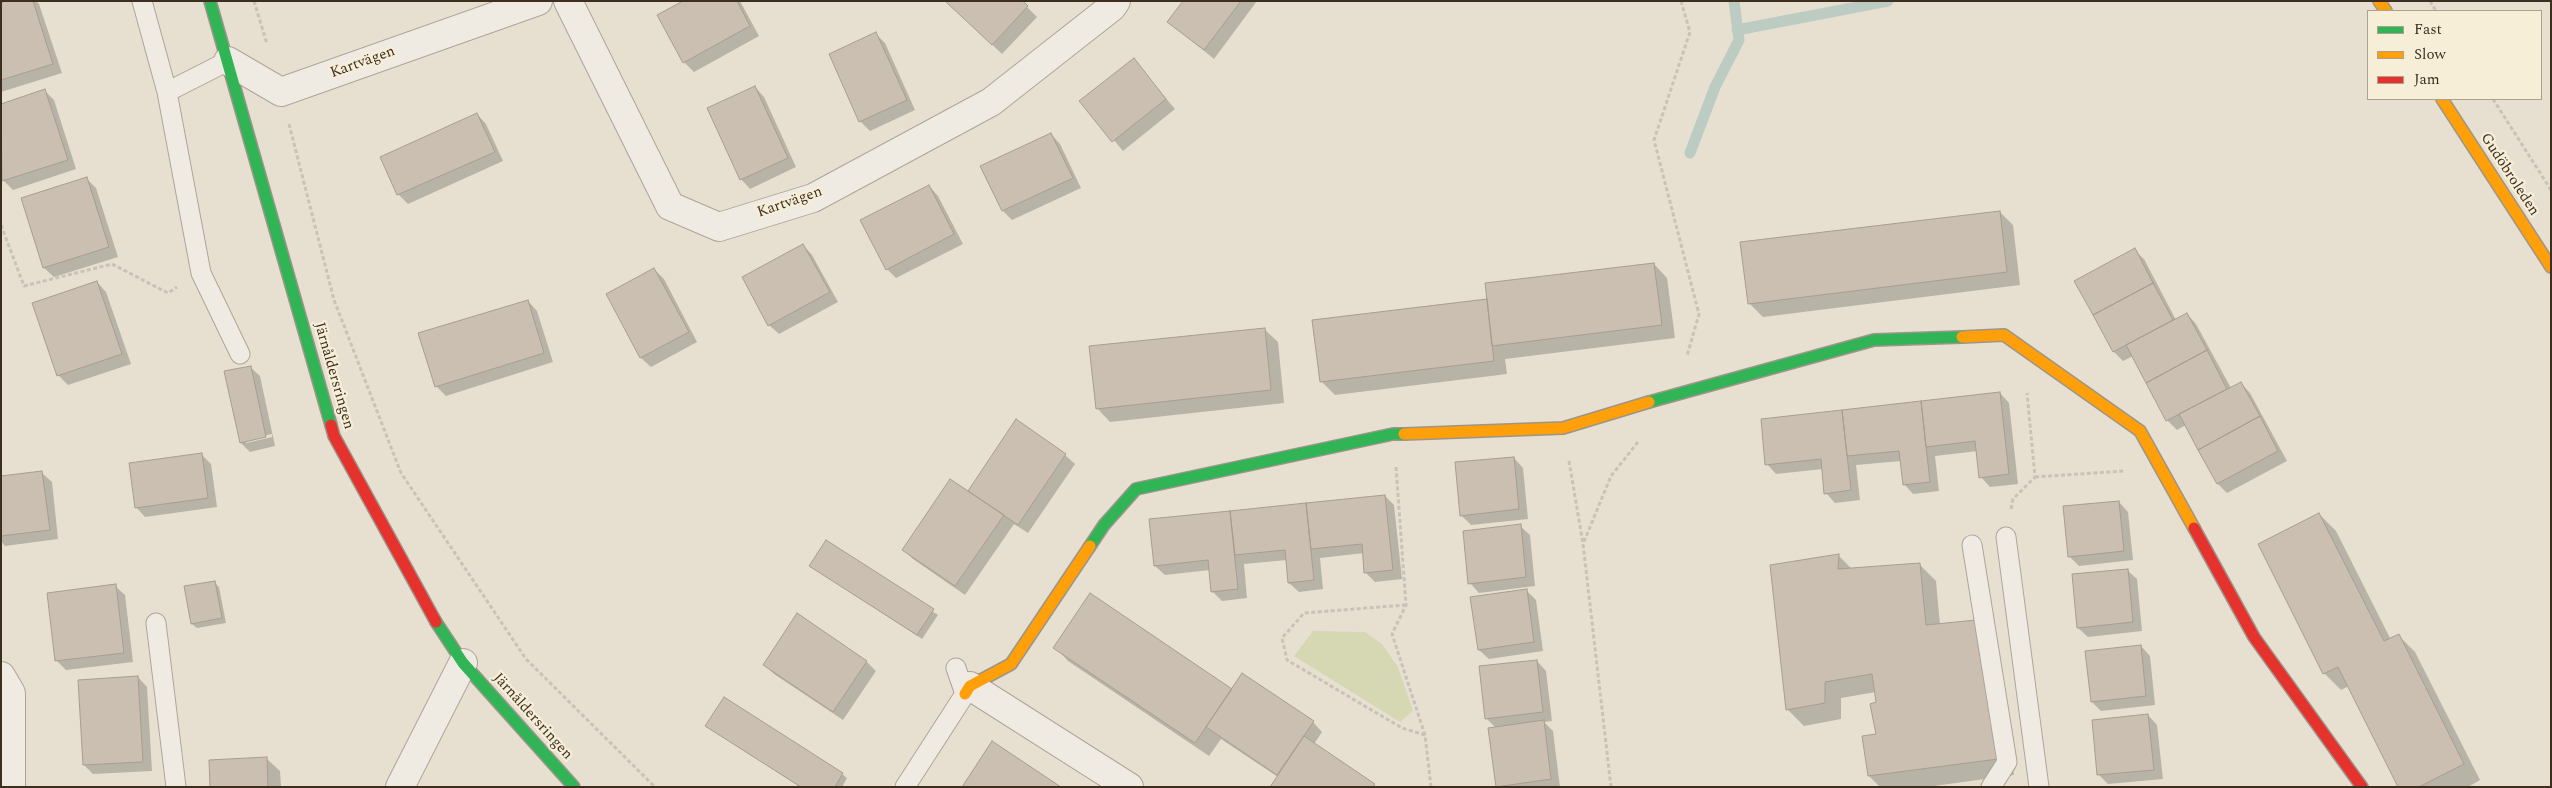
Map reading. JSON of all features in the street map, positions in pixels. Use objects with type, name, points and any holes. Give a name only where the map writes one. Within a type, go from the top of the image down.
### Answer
[{"type":"street","name":"Järnåldersringen","points":[[210,1],[334,436],[443,634],[464,663],[574,787]]},
{"type":"street","name":"Kartvägen","points":[[281,92],[501,7],[538,1]]},
{"type":"street","name":"Kartvägen","points":[[568,1],[670,206],[719,227],[813,198],[991,102],[1112,7],[1116,1]]},
{"type":"street","points":[[228,61],[281,92]]},
{"type":"street","name":"Gudöbroleden","points":[[2443,100],[2551,268]]},
{"type":"street","points":[[964,683],[1011,664],[1104,525],[1136,489],[1393,434],[1563,428],[1675,394],[1874,340],[2004,335],[2140,431],[2254,637],[2362,787]]},
{"type":"street","points":[[400,787],[464,663]]},
{"type":"street","points":[[1,676],[11,692],[11,787]]},
{"type":"street","points":[[964,683],[1129,787]]},
{"type":"lane","points":[[142,1],[167,92],[201,272],[240,354]]},
{"type":"lane","points":[[167,92],[228,61]]},
{"type":"lane","points":[[2006,537],[2038,787]]},
{"type":"lane","points":[[1972,545],[2008,762],[1991,787]]},
{"type":"lane","points":[[156,622],[176,787]]},
{"type":"lane","points":[[905,787],[964,683]]},
{"type":"path","points":[[254,1],[281,92],[334,300],[401,473],[526,659],[655,787]]},
{"type":"path","points":[[2494,100],[2551,190]]},
{"type":"path","points":[[1,226],[24,286],[112,264],[168,293],[201,272]]},
{"type":"path","points":[[2035,477],[2026,386],[2047,366]]},
{"type":"path","points":[[1563,428],[1583,544]]},
{"type":"path","points":[[1393,434],[1406,605],[1392,634],[1425,736],[1431,787]]},
{"type":"path","points":[[2006,537],[2013,499],[2035,477],[2124,471],[2154,456]]},
{"type":"path","points":[[1406,605],[1304,613],[1282,638],[1287,660],[1402,728],[1425,736]]},
{"type":"green space","points":[[1313,631],[1365,632],[1382,644],[1398,667],[1413,711],[1400,722],[1294,656]]},
{"type":"building","points":[[5,1],[33,1],[53,64],[1,80],[1,3]]},
{"type":"building","points":[[683,1],[737,1],[750,26],[683,63],[657,15]]},
{"type":"building","points":[[945,1],[1023,1],[1028,6],[992,45]]},
{"type":"building","points":[[1183,1],[1241,1],[1204,50],[1167,22]]},
{"type":"building","points":[[876,32],[907,100],[859,122],[829,54]]},
{"type":"building","points":[[1134,58],[1166,99],[1112,142],[1079,101]]},
{"type":"building","points":[[755,86],[788,158],[740,180],[707,108]]},
{"type":"building","points":[[45,89],[68,160],[2,181],[1,104]]},
{"type":"building","points":[[477,113],[495,152],[397,195],[380,157]]},
{"type":"building","points":[[1051,133],[1073,178],[1002,211],[980,166]]},
{"type":"building","points":[[87,177],[109,247],[43,268],[21,198]]},
{"type":"building","points":[[929,185],[954,234],[886,270],[860,220]]},
{"type":"building","points":[[2000,211],[2007,272],[1748,304],[1740,242]]},
{"type":"building","points":[[803,244],[830,292],[768,326],[742,277]]},
{"type":"building","points":[[2135,248],[2153,283],[2093,315],[2074,281]]},
{"type":"building","points":[[1654,263],[1662,325],[1492,346],[1485,283]]},
{"type":"building","points":[[654,268],[689,332],[640,358],[606,294]]},
{"type":"building","points":[[97,281],[122,354],[57,376],[32,303]]},
{"type":"building","points":[[2153,283],[2173,320],[2113,352],[2093,315]]},
{"type":"building","points":[[1487,299],[1494,361],[1320,382],[1312,320]]},
{"type":"building","points":[[528,300],[544,353],[435,387],[418,333]]},
{"type":"building","points":[[2187,313],[2207,350],[2146,383],[2126,345]]},
{"type":"building","points":[[1265,328],[1271,390],[1096,409],[1089,346]]},
{"type":"building","points":[[2207,350],[2227,389],[2166,421],[2146,383]]},
{"type":"building","points":[[251,366],[266,437],[240,443],[224,371]]},
{"type":"building","points":[[2241,382],[2260,416],[2198,450],[2179,414]]},
{"type":"building","points":[[2000,392],[2009,474],[1979,478],[1975,441],[1926,447],[1921,401]]},
{"type":"building","points":[[1921,401],[1930,482],[1903,485],[1899,451],[1847,456],[1842,410]]},
{"type":"building","points":[[1842,410],[1851,490],[1824,494],[1821,459],[1765,465],[1761,419]]},
{"type":"building","points":[[2260,416],[2278,451],[2217,484],[2198,450]]},
{"type":"building","points":[[1016,419],[1066,454],[1018,525],[968,491]]},
{"type":"building","points":[[202,453],[208,498],[135,508],[129,463]]},
{"type":"building","points":[[1514,457],[1519,509],[1460,516],[1455,462]]},
{"type":"building","points":[[42,471],[50,530],[1,536],[1,476]]},
{"type":"building","points":[[950,479],[1004,515],[955,586],[902,550]]},
{"type":"building","points":[[1385,495],[1393,570],[1364,573],[1362,544],[1311,549],[1306,503]]},
{"type":"building","points":[[2119,501],[2124,551],[2068,557],[2063,506]]},
{"type":"building","points":[[1306,503],[1314,580],[1288,583],[1285,550],[1235,555],[1230,511]]},
{"type":"building","points":[[1230,511],[1238,589],[1211,592],[1208,560],[1154,566],[1149,519]]},
{"type":"building","points":[[2319,513],[2384,641],[2399,634],[2464,764],[2419,787],[2398,787],[2338,667],[2323,674],[2258,544]]},
{"type":"building","points":[[1521,524],[1526,577],[1468,584],[1463,531]]},
{"type":"building","points":[[826,540],[934,609],[917,635],[809,566]]},
{"type":"building","points":[[1839,554],[1838,569],[1920,563],[1926,625],[1976,620],[1998,759],[1868,776],[1862,736],[1876,734],[1870,704],[1876,702],[1872,674],[1825,682],[1825,703],[1786,710],[1770,565]]},
{"type":"building","points":[[2128,569],[2133,622],[2077,628],[2072,574]]},
{"type":"building","points":[[215,581],[222,618],[191,624],[184,586]]},
{"type":"building","points":[[116,584],[124,653],[55,661],[47,593]]},
{"type":"building","points":[[1527,589],[1534,642],[1478,650],[1470,597]]},
{"type":"building","points":[[1090,593],[1232,689],[1195,743],[1053,648]]},
{"type":"building","points":[[797,613],[867,661],[833,712],[763,665]]},
{"type":"building","points":[[2141,645],[2146,696],[2091,702],[2085,651]]},
{"type":"building","points":[[1537,660],[1543,712],[1485,719],[1479,666]]},
{"type":"building","points":[[1242,673],[1314,721],[1277,775],[1206,727]]},
{"type":"building","points":[[138,676],[143,762],[83,765],[78,680]]},
{"type":"building","points":[[724,697],[843,773],[835,787],[801,787],[705,726]]},
{"type":"building","points":[[2148,714],[2154,770],[2097,775],[2092,720]]},
{"type":"building","points":[[1544,720],[1551,779],[1496,787],[1488,728]]},
{"type":"building","points":[[1304,736],[1375,784],[1373,787],[1270,787]]},
{"type":"building","points":[[992,741],[1061,787],[962,787]]},
{"type":"building","points":[[267,757],[268,787],[210,787],[209,760]]},
{"type":"waterway","points":[[1690,153],[1715,87],[1739,40],[1734,1]]},
{"type":"waterway","points":[[1737,30],[1888,1]]},
{"type":"traffic: fast","points":[[210,1],[331,425]]},
{"type":"traffic: fast","points":[[1649,402],[1874,340],[1962,337]]},
{"type":"traffic: fast","points":[[1090,546],[1104,525],[1136,489],[1393,434],[1404,434]]},
{"type":"traffic: fast","points":[[436,622],[463,663],[574,787]]},
{"type":"traffic: slow","points":[[2379,1],[2385,10]]},
{"type":"traffic: slow","points":[[2443,100],[2551,267]]},
{"type":"traffic: slow","points":[[1962,337],[2004,335],[2140,431],[2194,528]]},
{"type":"traffic: slow","points":[[1404,434],[1563,428],[1649,402]]},
{"type":"traffic: slow","points":[[965,694],[970,686],[1011,664],[1090,546]]},
{"type":"traffic: jam","points":[[331,425],[334,436],[436,622]]},
{"type":"traffic: jam","points":[[2194,528],[2254,637],[2362,787]]}]
